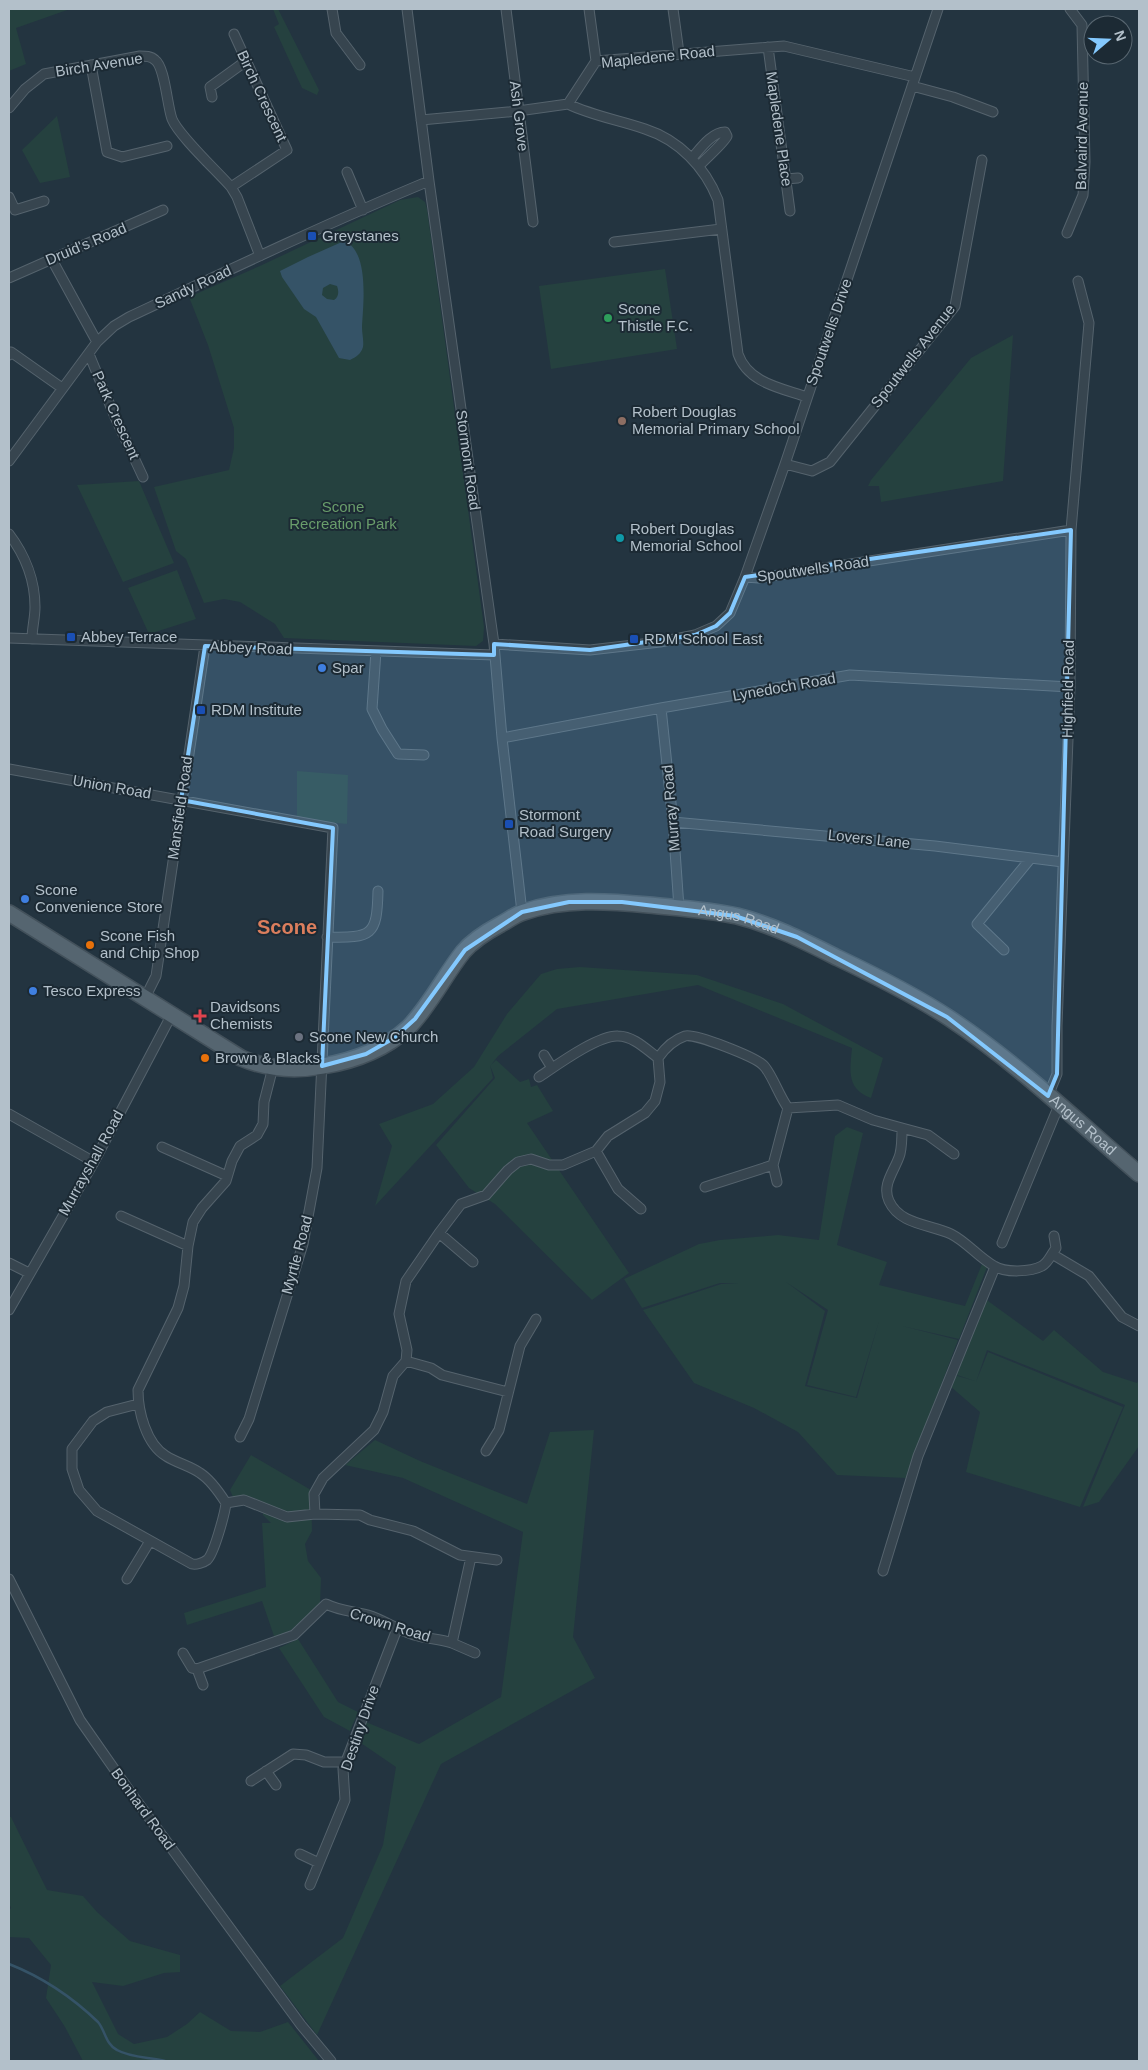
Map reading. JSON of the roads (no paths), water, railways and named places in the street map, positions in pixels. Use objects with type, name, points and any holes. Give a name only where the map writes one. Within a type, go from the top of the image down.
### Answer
[{"type":"main road","name":"Angus Road","points":[[9,913],[241,1058],[253,1063],[273,1067],[305,1070],[366,1054],[394,1038],[415,1019],[464,950],[493,928],[522,912],[569,902],[594,901],[678,908],[735,916],[770,926],[797,937],[878,978],[947,1017],[970,1032],[1139,1174]]},
{"type":"street","points":[[332,9],[336,33],[360,65]]},
{"type":"street","name":"Stormont Road","points":[[407,9],[429,181],[494,644],[502,738],[522,912]]},
{"type":"street","name":"Ash Grove","points":[[506,9],[533,222]]},
{"type":"street","points":[[589,9],[596,61]]},
{"type":"street","points":[[673,9],[679,53]]},
{"type":"street","name":"Spoutwells Drive","points":[[745,577],[785,464],[938,9]]},
{"type":"street","name":"Balvaird Avenue","points":[[1067,234],[1083,195],[1085,162],[1082,25],[1070,9]]},
{"type":"street","name":"Birch Crescent","points":[[231,187],[288,150],[234,34]]},
{"type":"street","name":"Mapledene Road","points":[[568,104],[596,61],[768,47],[784,46],[913,81]]},
{"type":"street","name":"Mapledene Place","points":[[768,47],[790,211]]},
{"type":"street","name":"Birch Avenue","points":[[9,108],[25,89],[44,74],[140,56],[149,56],[156,60],[161,68],[167,102],[173,121],[183,135],[231,187],[237,197],[260,256]]},
{"type":"street","points":[[212,97],[210,88],[246,61]]},
{"type":"street","points":[[91,65],[107,152],[122,157],[167,146]]},
{"type":"street","points":[[913,81],[993,112]]},
{"type":"street","points":[[421,120],[518,111],[568,104],[586,113],[646,129],[679,146],[699,166],[713,186],[718,200],[738,354],[742,364],[758,379],[807,397]]},
{"type":"street","points":[[692,158],[710,139],[720,132],[725,132],[728,136],[726,140],[712,151],[699,166]]},
{"type":"street","name":"Spoutwells Avenue","points":[[785,464],[812,471],[830,462],[955,306],[982,160]]},
{"type":"street","points":[[347,172],[363,210]]},
{"type":"street","points":[[786,179],[798,178]]},
{"type":"street","name":"Sandy Road","points":[[9,460],[97,342],[114,326],[129,316],[401,191],[429,181]]},
{"type":"street","points":[[9,197],[15,210],[44,201]]},
{"type":"street","name":"Druid's Road","points":[[9,278],[163,210]]},
{"type":"street","points":[[614,242],[721,228]]},
{"type":"street","points":[[51,258],[97,342]]},
{"type":"street","name":"Highfield Road","points":[[1002,1243],[1054,1101],[1057,1074],[1070,687],[1072,530],[1089,323],[1078,281]]},
{"type":"street","points":[[9,355],[11,352],[62,388]]},
{"type":"street","name":"Park Crescent","points":[[89,354],[115,417],[143,477]]},
{"type":"street","name":"Spoutwells Road","points":[[494,644],[590,650],[660,642],[695,635],[716,626],[730,613],[745,577],[759,578],[1072,530]]},
{"type":"street","points":[[9,534],[21,553],[31,578],[35,607],[32,639]]},
{"type":"street","name":"Abbey Road","points":[[9,638],[494,655]]},
{"type":"street","name":"Mansfield Road","points":[[145,998],[156,976],[204,646]]},
{"type":"street","points":[[376,652],[372,709],[398,754],[424,755]]},
{"type":"street","name":"Lynedoch Road","points":[[502,738],[850,675],[1070,687]]},
{"type":"street","name":"Murray Road","points":[[660,708],[673,822],[678,908]]},
{"type":"street","name":"Union Road","points":[[9,769],[333,828]]},
{"type":"street","name":"Lovers Lane","points":[[673,822],[916,844],[1063,862]]},
{"type":"street","name":"Myrtle Road","points":[[240,1437],[249,1419],[302,1244],[317,1168],[333,828]]},
{"type":"street","points":[[1004,950],[976,924],[1031,858]]},
{"type":"street","points":[[327,937],[351,937],[369,931],[377,920],[378,891]]},
{"type":"street","name":"Murrayshall Road","points":[[9,1310],[94,1162],[171,1016]]},
{"type":"street","points":[[539,1076],[605,1037],[619,1035],[634,1040],[658,1058]]},
{"type":"street","points":[[315,1514],[314,1494],[323,1478],[374,1430],[383,1412],[392,1376],[406,1362],[407,1350],[399,1314],[406,1281],[461,1204],[486,1195],[508,1170],[518,1162],[531,1159],[548,1165],[563,1165],[596,1151],[608,1136],[645,1114],[656,1101],[660,1082],[658,1058],[668,1046],[686,1036],[705,1040],[752,1057],[764,1065],[780,1098],[788,1108]]},
{"type":"street","points":[[544,1055],[552,1068]]},
{"type":"street","points":[[138,1404],[107,1412],[93,1421],[72,1449],[72,1470],[79,1490],[97,1511],[195,1565],[207,1560],[213,1551],[226,1503],[201,1474],[164,1455],[150,1439],[138,1404],[138,1390],[178,1308],[184,1286],[188,1246],[193,1222],[228,1176],[232,1161],[240,1146],[257,1135],[263,1124],[264,1102],[273,1067]]},
{"type":"street","points":[[788,1108],[838,1105],[873,1120],[928,1134],[954,1154]]},
{"type":"street","points":[[777,1182],[773,1165],[788,1108]]},
{"type":"street","points":[[9,1114],[94,1162]]},
{"type":"street","points":[[902,1128],[900,1154],[889,1179],[887,1189],[888,1200],[897,1213],[906,1219],[960,1239],[995,1267],[1014,1270],[1034,1269],[1048,1262],[1056,1248],[1054,1236]]},
{"type":"street","points":[[162,1147],[228,1176]]},
{"type":"street","points":[[596,1151],[618,1188],[641,1209]]},
{"type":"street","points":[[705,1187],[773,1165]]},
{"type":"street","points":[[121,1216],[188,1246]]},
{"type":"street","points":[[439,1233],[473,1262]]},
{"type":"street","points":[[1052,1254],[1089,1276],[1122,1317],[1139,1326]]},
{"type":"street","points":[[9,1263],[29,1273]]},
{"type":"street","points":[[883,1571],[918,1456],[995,1267]]},
{"type":"street","points":[[486,1451],[499,1430],[520,1346],[536,1319]]},
{"type":"street","points":[[406,1362],[432,1368],[442,1375],[508,1392]]},
{"type":"street","points":[[226,1503],[244,1500],[287,1517],[315,1514],[360,1515],[370,1520],[413,1531],[460,1555],[497,1560]]},
{"type":"street","points":[[127,1579],[150,1541]]},
{"type":"street","name":"Crown Road","points":[[452,1643],[471,1557]]},
{"type":"street","name":"Bonhard Road","points":[[9,1579],[80,1720],[131,1793],[302,2025],[331,2061]]},
{"type":"street","name":"Crown Road","points":[[197,1669],[294,1636],[326,1604],[339,1610],[378,1618],[418,1636],[440,1639],[475,1653]]},
{"type":"street","name":"Destiny Drive","points":[[310,1885],[345,1800],[342,1769],[397,1628]]},
{"type":"street","points":[[183,1653],[192,1668],[197,1669],[203,1685]]},
{"type":"street","points":[[251,1781],[293,1754],[306,1755],[324,1762],[345,1762]]},
{"type":"street","points":[[266,1771],[276,1785]]},
{"type":"street","points":[[300,1854],[319,1863]]},
{"type":"water","points":[[344,241],[352,247],[358,256],[364,293],[363,345],[360,353],[350,360],[339,358],[316,317],[304,309],[282,277],[280,271]],"holes":[[[330,284],[337,286],[338,294],[334,300],[327,299],[322,295],[323,288]]]},
{"type":"waterway","points":[[9,1964],[45,1981],[78,2004],[98,2022],[113,2048],[122,2053],[165,2061]]},
{"type":"place","name":"Greystanes","points":[[312,236]]},
{"type":"place","name":"Scone Thistle F.C.","points":[[608,318]]},
{"type":"place","name":"Robert Douglas Memorial Primary School","points":[[622,421]]},
{"type":"place","name":"Robert Douglas Memorial School","points":[[620,538]]},
{"type":"place","name":"Abbey Terrace","points":[[71,637]]},
{"type":"place","name":"RDM School East","points":[[634,639]]},
{"type":"place","name":"Spar","points":[[322,668]]},
{"type":"place","name":"RDM Institute","points":[[201,710]]},
{"type":"place","name":"Stormont Road Surgery","points":[[509,824]]},
{"type":"place","name":"Scone Convenience Store","points":[[25,899]]},
{"type":"place","name":"Scone Fish and Chip Shop","points":[[90,945]]},
{"type":"place","name":"Tesco Express","points":[[33,991]]},
{"type":"place","name":"Davidsons Chemists","points":[[200,1016]]},
{"type":"place","name":"Scone New Church","points":[[299,1037]]},
{"type":"place","name":"Brown & Blacks","points":[[205,1058]]},
{"type":"district","name":"Scone","points":[[287,927]]},
{"type":"park label","name":"Scone Recreation Park","points":[[343,516]]}]
